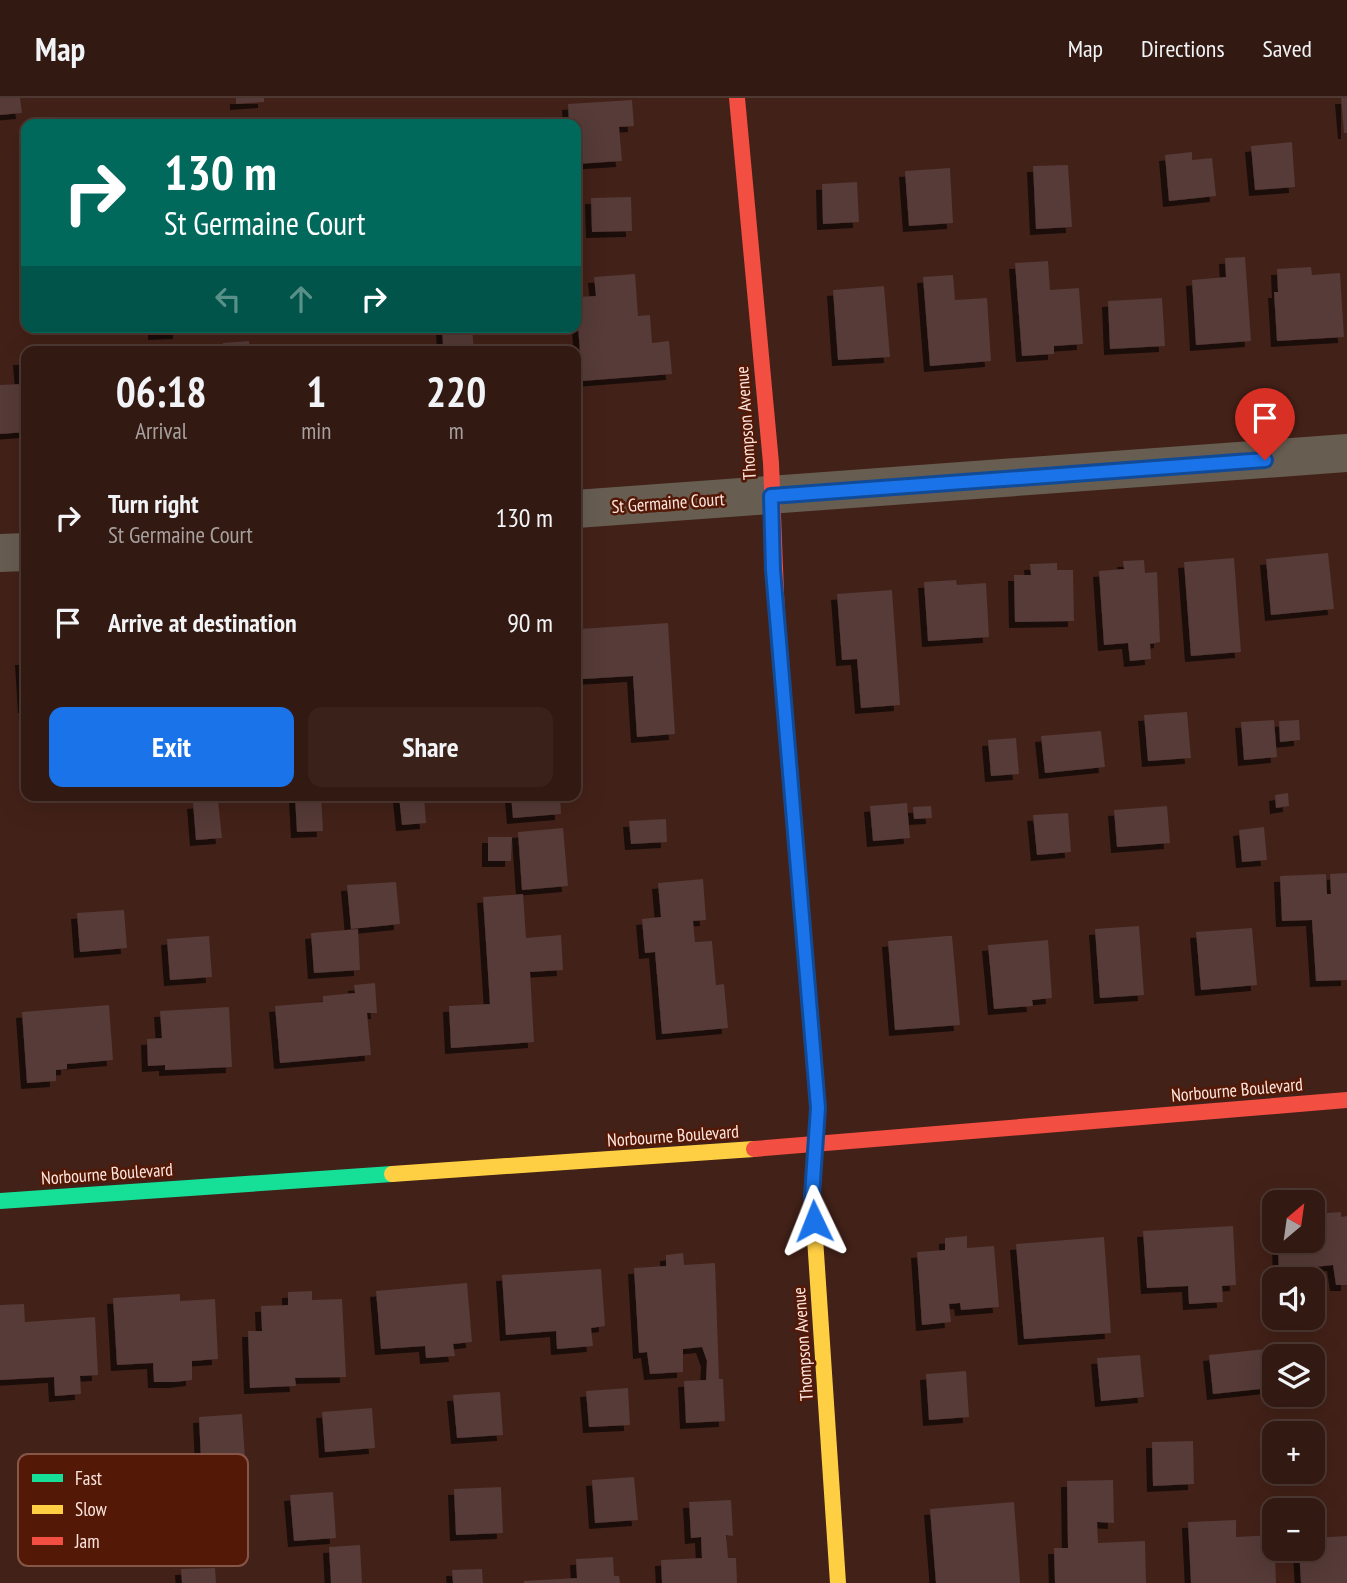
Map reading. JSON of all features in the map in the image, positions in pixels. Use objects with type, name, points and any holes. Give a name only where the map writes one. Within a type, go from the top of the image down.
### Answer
[{"type":"street","name":"Thompson Avenue","points":[[737,98],[771,463],[774,584],[818,1108],[812,1195],[838,1583]]},
{"type":"street","name":"St Germaine Court","points":[[581,509],[1347,453]]},
{"type":"street","points":[[0,553],[21,552]]},
{"type":"street","name":"Norbourne Boulevard","points":[[0,1201],[815,1145],[1347,1100]]},
{"type":"building","points":[[0,98],[20,98],[22,113],[0,115]]},
{"type":"building","points":[[236,98],[264,98],[264,102],[236,104]]},
{"type":"building","points":[[1341,98],[1347,98],[1347,133],[1344,133]]},
{"type":"building","points":[[632,100],[634,126],[619,127],[622,161],[581,164],[581,119],[569,119],[568,104]]},
{"type":"building","points":[[1292,142],[1295,187],[1255,190],[1251,146]]},
{"type":"building","points":[[1192,152],[1192,160],[1212,158],[1216,196],[1169,201],[1165,155]]},
{"type":"building","points":[[1068,165],[1072,227],[1036,229],[1033,166]]},
{"type":"building","points":[[950,168],[953,223],[909,226],[905,171]]},
{"type":"building","points":[[857,182],[859,222],[823,224],[822,184]]},
{"type":"building","points":[[631,197],[632,231],[592,232],[591,198]]},
{"type":"building","points":[[1245,257],[1251,341],[1196,345],[1192,280],[1226,277],[1225,258]]},
{"type":"building","points":[[1048,261],[1050,290],[1079,288],[1083,344],[1054,346],[1054,354],[1022,356],[1015,263]]},
{"type":"building","points":[[1311,267],[1312,275],[1340,273],[1344,337],[1277,341],[1274,292],[1278,292],[1277,269]]},
{"type":"building","points":[[635,274],[638,316],[650,315],[652,343],[669,341],[672,374],[582,381],[579,333],[581,333],[581,297],[596,296],[594,277]]},
{"type":"building","points":[[953,275],[955,300],[987,298],[991,361],[930,366],[923,277]]},
{"type":"building","points":[[884,286],[890,357],[838,360],[833,290]]},
{"type":"building","points":[[1162,298],[1165,346],[1110,349],[1108,301]]},
{"type":"building","points":[[442,333],[472,333],[474,346],[429,346],[443,345]]},
{"type":"building","points":[[249,341],[249,346],[223,346],[223,343]]},
{"type":"building","points":[[21,384],[21,432],[0,434],[0,385]]},
{"type":"building","points":[[1328,553],[1334,609],[1271,615],[1266,559]]},
{"type":"building","points":[[1234,558],[1241,652],[1191,656],[1184,562]]},
{"type":"building","points":[[1144,560],[1145,573],[1157,572],[1160,642],[1150,644],[1151,659],[1130,661],[1128,643],[1104,645],[1099,571],[1124,569],[1123,561]]},
{"type":"building","points":[[1057,563],[1057,570],[1073,570],[1074,621],[1015,622],[1014,575],[1031,575],[1030,564]]},
{"type":"building","points":[[956,580],[957,585],[986,583],[989,637],[928,641],[924,582]]},
{"type":"building","points":[[892,590],[900,705],[861,708],[857,659],[842,660],[837,594]]},
{"type":"building","points":[[668,623],[675,734],[637,737],[633,676],[583,679],[581,629]]},
{"type":"building","points":[[1187,712],[1191,758],[1148,761],[1144,715]]},
{"type":"building","points":[[1274,720],[1277,757],[1244,760],[1241,722]]},
{"type":"building","points":[[1299,720],[1300,740],[1280,742],[1279,721]]},
{"type":"building","points":[[1101,731],[1105,767],[1045,773],[1041,736]]},
{"type":"building","points":[[1016,738],[1019,774],[991,776],[988,740]]},
{"type":"building","points":[[1288,793],[1289,806],[1276,808],[1275,795]]},
{"type":"building","points":[[218,801],[222,838],[196,840],[193,803]]},
{"type":"building","points":[[295,801],[321,801],[323,831],[297,832]]},
{"type":"building","points":[[400,801],[424,801],[426,823],[402,825]]},
{"type":"building","points":[[511,801],[560,801],[561,814],[513,818]]},
{"type":"building","points":[[907,803],[910,838],[873,841],[870,806]]},
{"type":"building","points":[[931,806],[932,818],[914,819],[913,807]]},
{"type":"building","points":[[1167,806],[1170,843],[1117,847],[1114,810]]},
{"type":"building","points":[[1068,813],[1071,852],[1037,855],[1033,815]]},
{"type":"building","points":[[666,819],[667,842],[631,844],[629,821]]},
{"type":"building","points":[[1264,827],[1267,860],[1242,862],[1239,830]]},
{"type":"building","points":[[563,828],[568,886],[522,890],[518,832]]},
{"type":"building","points":[[488,837],[512,837],[511,861],[488,861]]},
{"type":"building","points":[[1347,873],[1347,980],[1316,981],[1312,920],[1282,921],[1280,876],[1326,874],[1327,894],[1331,894],[1330,874]]},
{"type":"building","points":[[703,879],[706,920],[693,921],[695,942],[712,941],[716,985],[724,984],[728,1028],[662,1034],[655,952],[645,953],[642,919],[661,917],[658,883]]},
{"type":"building","points":[[396,882],[400,924],[351,929],[347,885]]},
{"type":"building","points":[[523,894],[526,938],[561,935],[563,970],[530,972],[534,1042],[451,1048],[449,1006],[490,1004],[483,897]]},
{"type":"building","points":[[124,910],[127,948],[80,952],[77,913]]},
{"type":"building","points":[[1139,926],[1144,995],[1100,998],[1095,929]]},
{"type":"building","points":[[1252,928],[1257,985],[1201,990],[1196,932]]},
{"type":"building","points":[[358,929],[360,970],[314,973],[311,933]]},
{"type":"building","points":[[209,936],[212,977],[170,980],[167,939]]},
{"type":"building","points":[[952,936],[960,1025],[895,1030],[888,941]]},
{"type":"building","points":[[1048,940],[1052,998],[1032,1000],[1033,1006],[994,1009],[988,945]]},
{"type":"building","points":[[375,983],[377,1013],[367,1013],[371,1055],[280,1063],[275,1006],[323,1002],[323,996],[355,993],[354,985]]},
{"type":"building","points":[[109,1005],[113,1060],[67,1064],[67,1069],[56,1070],[56,1081],[27,1083],[22,1012]]},
{"type":"building","points":[[229,1007],[232,1067],[165,1070],[165,1065],[148,1066],[147,1039],[162,1038],[160,1011]]},
{"type":"building","points":[[1341,1212],[1341,1217],[1347,1216],[1347,1285],[1336,1285],[1333,1265],[1279,1267],[1278,1253],[1325,1253],[1325,1213]]},
{"type":"building","points":[[1233,1226],[1236,1285],[1222,1286],[1223,1302],[1189,1304],[1188,1286],[1147,1288],[1143,1231]]},
{"type":"building","points":[[967,1236],[967,1248],[994,1246],[999,1307],[961,1310],[960,1303],[949,1304],[951,1322],[922,1325],[917,1252],[945,1250],[945,1238]]},
{"type":"building","points":[[1104,1237],[1111,1333],[1024,1339],[1016,1244]]},
{"type":"building","points":[[683,1253],[684,1265],[715,1263],[719,1379],[723,1379],[725,1421],[686,1423],[684,1381],[706,1380],[707,1361],[702,1347],[683,1349],[683,1372],[650,1374],[647,1352],[639,1353],[634,1268],[666,1266],[666,1255]]},
{"type":"building","points":[[601,1269],[605,1326],[591,1328],[593,1346],[557,1349],[556,1331],[506,1335],[502,1275]]},
{"type":"building","points":[[467,1283],[472,1342],[453,1344],[455,1356],[426,1358],[425,1346],[381,1349],[376,1291]]},
{"type":"building","points":[[312,1291],[312,1300],[342,1299],[346,1377],[295,1378],[296,1386],[250,1388],[248,1331],[262,1331],[261,1306],[288,1305],[288,1292]]},
{"type":"building","points":[[180,1294],[180,1301],[215,1299],[218,1359],[192,1361],[192,1380],[175,1382],[154,1382],[153,1363],[117,1365],[113,1298]]},
{"type":"building","points":[[24,1304],[25,1322],[95,1317],[98,1375],[80,1376],[81,1394],[55,1396],[54,1377],[0,1380],[0,1305]]},
{"type":"building","points":[[1262,1349],[1262,1389],[1213,1394],[1209,1355]]},
{"type":"building","points":[[1140,1355],[1144,1397],[1101,1401],[1097,1358]]},
{"type":"building","points":[[966,1371],[969,1417],[929,1420],[926,1374]]},
{"type":"building","points":[[628,1388],[630,1425],[589,1427],[586,1391]]},
{"type":"building","points":[[500,1392],[503,1435],[457,1438],[453,1395]]},
{"type":"building","points":[[372,1408],[375,1448],[325,1452],[322,1412]]},
{"type":"building","points":[[242,1414],[245,1454],[201,1454],[199,1417]]},
{"type":"building","points":[[1193,1441],[1194,1484],[1153,1486],[1152,1442]]},
{"type":"building","points":[[634,1477],[638,1520],[595,1523],[592,1480]]},
{"type":"building","points":[[1113,1480],[1114,1523],[1097,1522],[1098,1543],[1145,1541],[1146,1583],[1055,1583],[1054,1548],[1068,1548],[1067,1481]]},
{"type":"building","points":[[501,1487],[503,1533],[456,1535],[454,1489]]},
{"type":"building","points":[[333,1492],[336,1538],[294,1541],[290,1495]]},
{"type":"building","points":[[731,1500],[733,1536],[726,1535],[728,1558],[736,1558],[737,1583],[662,1583],[661,1560],[702,1558],[701,1537],[691,1538],[689,1502]]},
{"type":"building","points":[[1014,1502],[1020,1583],[936,1583],[930,1509]]},
{"type":"building","points":[[1236,1520],[1236,1537],[1262,1536],[1262,1561],[1275,1561],[1276,1583],[1191,1583],[1188,1522]]},
{"type":"building","points":[[1347,1536],[1347,1583],[1301,1583],[1300,1561],[1325,1561],[1325,1537]]},
{"type":"building","points":[[360,1545],[362,1583],[331,1583],[329,1547]]},
{"type":"building","points":[[613,1557],[614,1576],[619,1576],[620,1583],[524,1583],[577,1578],[576,1559]]},
{"type":"building","points":[[215,1568],[216,1583],[182,1583],[181,1569]]},
{"type":"building","points":[[482,1569],[483,1583],[453,1583],[452,1570]]},
{"type":"traffic: fast","points":[[777,618],[818,1108],[812,1195],[814,1223]]},
{"type":"traffic: fast","points":[[0,1201],[392,1174]]},
{"type":"traffic: slow","points":[[392,1174],[754,1149]]},
{"type":"traffic: slow","points":[[814,1223],[838,1583]]},
{"type":"traffic: jam","points":[[737,98],[771,463],[777,618]]},
{"type":"traffic: jam","points":[[754,1149],[1347,1100]]},
{"type":"route","points":[[814,1221],[812,1195],[818,1108],[773,570],[771,496],[1265,460]]}]
